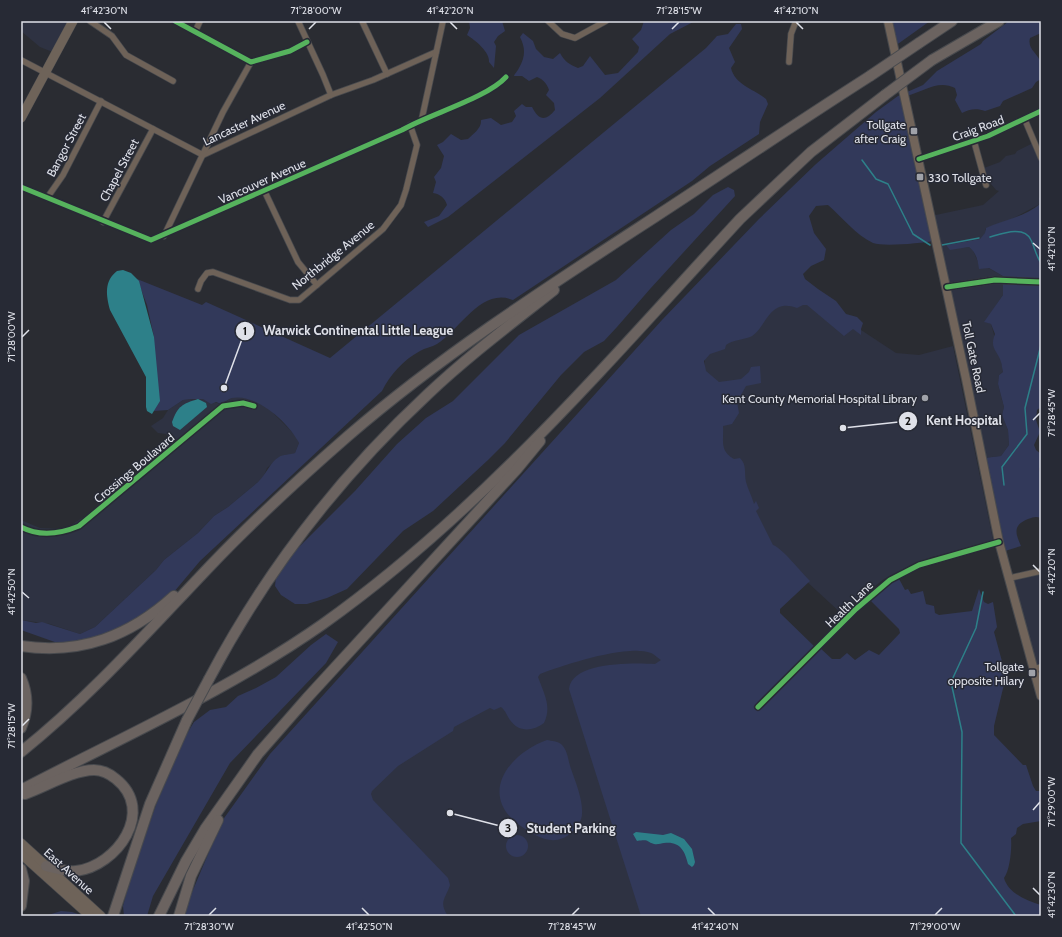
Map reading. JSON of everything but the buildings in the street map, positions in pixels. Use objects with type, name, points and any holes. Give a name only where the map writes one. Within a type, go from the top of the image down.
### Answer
[{"type":"highway","points":[[21,646],[42,648],[74,647],[98,642],[146,620],[238,538],[320,461],[405,389],[495,322],[952,21]]},
{"type":"highway","points":[[21,790],[206,694],[282,650],[321,625],[424,545],[452,521],[492,482],[577,395],[740,219],[811,152],[932,60],[990,21]]},
{"type":"highway","points":[[932,60],[999,21]]},
{"type":"highway","points":[[113,916],[148,810],[188,720],[238,627],[272,576],[312,521],[363,460],[402,420],[459,366],[604,250]]},
{"type":"highway","points":[[159,916],[186,861],[205,829],[236,784],[270,740],[517,469],[577,395]]},
{"type":"highway","points":[[21,752],[64,716],[104,678],[238,538]]},
{"type":"highway","points":[[21,678],[26,700],[26,712],[21,728]]},
{"type":"highway","points":[[179,916],[192,876],[210,835],[270,740]]},
{"type":"highway","points":[[21,795],[76,774],[95,770],[103,771],[115,778],[122,785],[130,799],[132,811],[131,826],[124,839],[113,853],[92,866],[77,870],[67,871],[46,866]]},
{"type":"highway","points":[[21,869],[24,881],[21,906]]},
{"type":"main road","points":[[21,118],[73,21]]},
{"type":"main road","name":"Toll Gate Road","points":[[888,21],[919,159],[999,542],[1038,668],[1041,696]]},
{"type":"main road","name":"East Avenue","points":[[21,843],[100,916]]},
{"type":"main road","name":"East Avenue","points":[[21,854],[90,916]]},
{"type":"street","points":[[90,21],[112,36],[126,55],[173,81]]},
{"type":"street","points":[[175,21],[251,62],[290,51],[307,42]]},
{"type":"street","points":[[195,32],[200,21]]},
{"type":"street","points":[[298,21],[324,75],[331,95]]},
{"type":"street","points":[[362,21],[387,74]]},
{"type":"street","points":[[422,118],[443,21]]},
{"type":"street","points":[[548,21],[562,34],[570,38],[575,38],[585,34],[606,21]]},
{"type":"street","points":[[789,62],[791,34],[796,21]]},
{"type":"street","name":"Lancaster Avenue","points":[[21,60],[203,155],[331,95],[387,74],[436,52]]},
{"type":"street","points":[[164,236],[223,112],[251,62]]},
{"type":"street","name":"Vancouver Avenue","points":[[21,187],[103,222],[152,240],[164,236],[410,125],[422,118],[479,95],[501,83],[506,77]]},
{"type":"street","name":"Bangor Street","points":[[47,198],[63,175],[102,101]]},
{"type":"street","name":"Craig Road","points":[[919,159],[1025,120],[1041,111]]},
{"type":"street","points":[[1025,120],[1041,158]]},
{"type":"street","name":"Northbridge Avenue","points":[[198,289],[201,281],[207,273],[213,272],[290,300],[299,300],[382,229],[401,205],[417,145],[410,125]]},
{"type":"street","name":"Chapel Street","points":[[103,222],[153,129]]},
{"type":"street","points":[[974,140],[986,185]]},
{"type":"street","points":[[264,190],[298,262],[317,285]]},
{"type":"street","points":[[946,287],[990,280],[1041,282]]},
{"type":"street","name":"Crossings Boulavard","points":[[21,527],[41,533],[54,534],[66,532],[79,526],[223,406],[243,403],[254,406]]},
{"type":"street","name":"Health Lane","points":[[758,707],[856,610],[890,580],[919,565],[999,542]]},
{"type":"street","points":[[1010,578],[1041,571]]},
{"type":"shaded area","points":[[21,21],[70,21],[55,53],[40,47],[21,31]]},
{"type":"shaded area","points":[[469,21],[502,21],[505,31],[498,36],[494,42],[496,46],[494,68],[489,62],[489,58],[485,50],[467,35],[470,28]]},
{"type":"shaded area","points":[[644,21],[695,21],[670,34],[600,98],[448,217],[428,227],[424,222],[439,216],[447,205],[442,197],[433,193],[436,182],[434,177],[441,168],[444,156],[437,145],[443,142],[451,134],[461,140],[468,139],[479,128],[481,120],[491,118],[501,125],[512,122],[516,116],[514,111],[522,104],[526,107],[532,107],[537,115],[543,118],[546,118],[552,114],[555,110],[554,103],[546,95],[549,90],[543,80],[537,77],[529,81],[522,76],[514,76],[524,57],[524,49],[520,37],[523,33],[533,41],[536,49],[544,57],[553,59],[560,53],[572,66],[578,68],[583,66],[590,56],[605,75],[618,73],[638,52],[639,47],[632,39],[641,30]]},
{"type":"shaded area","points":[[889,21],[930,21],[895,46]]},
{"type":"shaded area","points":[[1009,21],[1041,21],[1041,33],[1030,38],[1029,42],[1031,48],[1041,63],[1041,79],[1036,82],[1032,88],[1003,101],[1000,106],[985,111],[973,109],[962,113],[955,100],[957,95],[955,88],[949,86],[943,85],[930,87],[906,96],[934,241],[894,245],[873,243],[855,231],[828,205],[816,206],[809,216],[814,233],[826,249],[824,260],[811,266],[803,274],[805,279],[836,301],[846,314],[857,317],[863,323],[861,335],[853,329],[844,336],[807,305],[797,308],[787,306],[780,307],[774,310],[760,328],[750,337],[729,343],[726,345],[725,349],[710,354],[704,361],[706,371],[719,382],[741,379],[749,372],[751,367],[760,366],[761,383],[746,386],[737,402],[739,413],[732,424],[723,426],[723,445],[729,456],[734,459],[740,458],[744,463],[747,485],[754,504],[756,501],[759,508],[756,511],[773,545],[787,556],[810,581],[780,609],[780,613],[816,648],[819,647],[832,659],[840,659],[847,653],[855,660],[869,650],[879,655],[900,633],[899,629],[868,598],[898,577],[905,590],[908,589],[911,594],[923,591],[926,604],[934,606],[935,613],[939,615],[972,611],[979,589],[984,602],[988,604],[993,602],[997,627],[994,632],[1006,676],[994,726],[994,735],[1023,765],[1026,765],[1033,786],[1036,791],[1041,791],[1041,821],[1023,824],[1017,828],[1016,834],[1011,838],[1010,859],[1008,870],[1004,878],[1010,888],[1019,896],[1041,905],[1041,916],[641,916],[569,689],[573,680],[581,673],[592,669],[619,664],[655,664],[661,660],[652,654],[640,651],[627,651],[596,657],[540,674],[538,677],[545,695],[547,711],[544,723],[540,726],[531,729],[522,729],[510,720],[501,707],[494,710],[490,708],[454,727],[453,731],[398,766],[372,791],[371,794],[373,800],[448,878],[450,885],[443,903],[448,916],[182,916],[222,821],[270,754],[662,320],[759,219],[816,164],[876,112],[898,96],[923,85],[937,71],[981,44]]},
{"type":"shaded area","points":[[736,24],[741,24],[742,29],[729,48],[735,62],[731,68],[733,74],[741,83],[766,99],[768,104],[760,122],[759,134],[710,166],[692,181],[513,300],[501,298],[491,299],[472,312],[446,338],[408,359],[393,374],[382,391],[200,561],[168,599],[126,629],[66,646],[21,630],[21,620],[36,623],[42,622],[80,634],[95,627],[156,570],[164,560],[198,533],[214,516],[228,507],[258,482],[276,459],[282,455],[295,453],[299,443],[288,427],[280,419],[271,411],[251,400],[232,398],[221,404],[216,402],[211,404],[203,399],[183,400],[168,410],[154,411],[154,337],[147,305],[137,279],[202,305],[206,302],[330,358],[706,48],[717,36],[728,34]]},
{"type":"shaded area","points":[[1035,142],[1041,154],[1040,204],[1010,220],[985,229],[986,233],[980,239],[946,245],[950,249],[969,247],[973,250],[978,262],[1008,279],[1003,280],[1003,295],[985,322],[991,324],[1001,360],[1003,372],[999,375],[998,384],[1004,407],[1002,415],[1008,430],[1009,445],[1001,456],[984,458],[931,216],[983,205],[999,191],[996,190],[986,178],[984,168],[1000,162],[1006,156],[1015,154],[1017,151]]},
{"type":"shaded area","points":[[728,187],[734,190],[735,196],[617,327],[604,341],[584,352],[561,375],[505,443],[433,511],[403,531],[347,589],[327,598],[307,604],[295,604],[281,595],[275,586],[276,577],[293,553],[355,491],[397,444],[426,418],[453,401],[519,335],[616,280],[671,230],[694,214],[713,195]]},
{"type":"shaded area","points":[[1041,197],[1041,407],[1037,410],[1036,420],[1040,432],[1034,445],[1036,450],[1041,454],[1041,465],[1039,469],[1041,476],[1041,518],[1033,517],[1023,521],[1017,530],[1017,537],[1021,546],[1005,551],[984,458],[1001,456],[1009,445],[1008,430],[1002,415],[1004,407],[998,384],[999,375],[1003,372],[1000,358],[993,347],[993,339],[995,334],[991,324],[984,322],[1003,295],[1003,280],[1008,279],[989,268],[979,269],[975,254],[969,247],[950,250],[946,245],[980,239],[985,233],[986,228],[1028,212],[1040,204],[1039,198]]},
{"type":"shaded area","points":[[123,270],[131,273],[139,281],[154,337],[160,401],[152,414],[147,411],[146,407],[146,377],[110,310],[107,294],[108,284],[110,279],[117,271]]},
{"type":"shaded area","points":[[814,299],[896,353],[919,355],[953,346],[994,544],[932,557],[884,579],[866,593],[843,615],[766,544],[729,481],[705,375],[705,349],[776,300]]},
{"type":"shaded area","points":[[235,396],[248,398],[263,405],[271,411],[296,436],[299,443],[295,453],[275,461],[267,468],[263,478],[228,507],[214,516],[198,533],[164,560],[156,570],[95,627],[80,634],[50,624],[21,620],[21,520],[40,528],[65,529],[93,511],[165,450],[171,439],[166,434],[158,433],[151,426],[163,418],[168,410],[183,400],[203,399],[221,404]]},
{"type":"shaded area","points":[[198,399],[206,403],[207,407],[180,430],[173,426],[172,422],[176,412],[181,406]]},
{"type":"shaded area","points":[[1041,570],[1041,699],[1011,578]]},
{"type":"shaded area","points":[[326,634],[338,642],[326,663],[230,763],[153,896],[147,916],[124,916],[123,906],[131,876],[156,805],[182,742],[194,722],[210,710],[226,707],[238,696],[276,677],[311,645]]},
{"type":"shaded area","points":[[678,648],[751,916],[444,916],[370,801],[369,789],[395,763],[556,655]]},
{"type":"shaded area","points":[[547,740],[559,743],[565,749],[579,792],[582,809],[582,816],[576,828],[565,837],[558,840],[545,839],[531,833],[518,824],[506,812],[500,800],[500,787],[504,775],[511,764],[521,754],[533,746]]},
{"type":"shaded area","points":[[636,832],[663,835],[671,833],[684,839],[692,849],[695,862],[694,865],[692,867],[688,864],[683,851],[678,845],[670,843],[655,844],[641,840],[637,841],[633,834]]},
{"type":"shaded area","points":[[517,835],[525,838],[528,846],[525,854],[517,857],[509,854],[506,846],[509,838]]},
{"type":"shaded area","points":[[61,911],[72,912],[84,916],[45,916]]},
{"type":"waterway","points":[[862,160],[876,179],[888,184],[913,234],[930,245]]},
{"type":"waterway","points":[[990,237],[1012,232],[1028,235],[1041,263]]},
{"type":"waterway","points":[[942,245],[979,238]]},
{"type":"waterway","points":[[1004,485],[1002,467],[1027,434],[1025,408],[1041,345]]},
{"type":"waterway","points":[[983,592],[976,628],[951,682],[962,732],[961,843],[1016,916]]},
{"type":"cycle path","points":[[175,21],[251,62],[290,51],[307,42]]},
{"type":"cycle path","points":[[21,187],[151,240],[472,99],[497,85],[506,77]]},
{"type":"cycle path","points":[[919,159],[988,136],[1041,111]]},
{"type":"cycle path","points":[[947,287],[995,280],[1041,282]]},
{"type":"cycle path","points":[[21,527],[35,532],[50,533],[65,531],[79,526],[223,406],[243,403],[254,406]]},
{"type":"cycle path","points":[[758,707],[856,609],[890,580],[919,565],[999,542]]},
{"type":"place","name":"Tollgate after Craig","points":[[914,131]]},
{"type":"place","name":"330 Tollgate","points":[[920,177]]},
{"type":"place","name":"Warwick Continental Little League","points":[[224,388]]},
{"type":"place","name":"Kent County Memorial Hospital Library","points":[[925,398]]},
{"type":"place","name":"Kent Hospital","points":[[843,428]]},
{"type":"place","name":"Tollgate opposite Hilary","points":[[1032,673]]},
{"type":"place","name":"Student Parking","points":[[450,813]]}]
